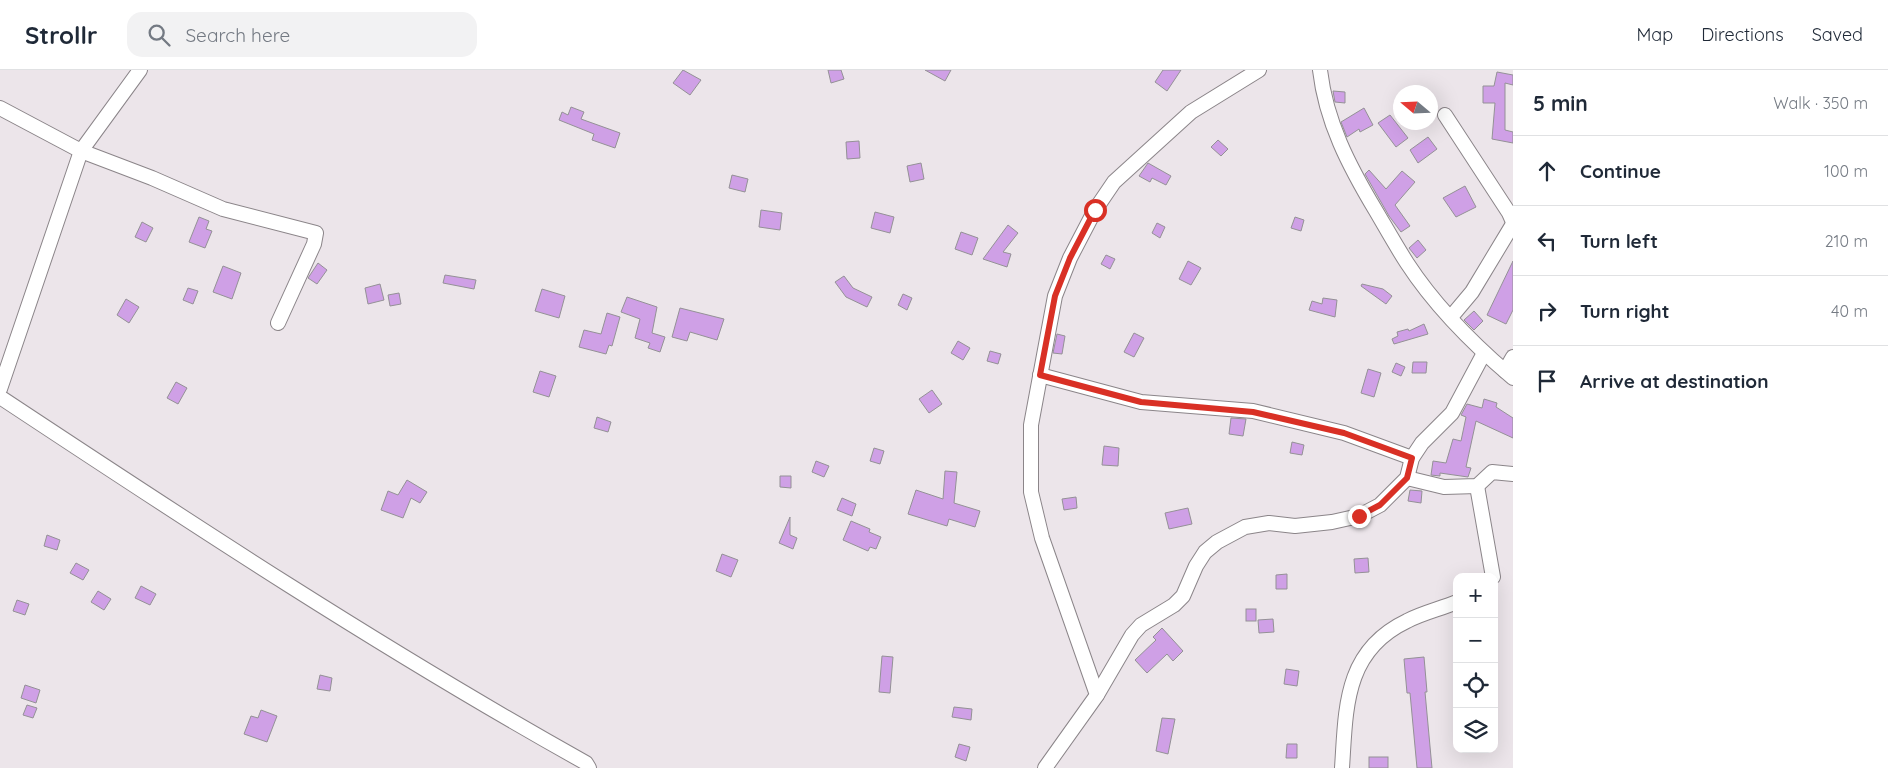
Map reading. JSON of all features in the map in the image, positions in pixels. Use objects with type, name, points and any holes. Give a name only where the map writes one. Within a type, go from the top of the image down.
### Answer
[{"type":"street","points":[[0,389],[81,151],[140,70]]},
{"type":"street","points":[[1097,695],[1042,538],[1031,492],[1031,425],[1055,296],[1074,250],[1095,210],[1114,182],[1191,112],[1259,70]]},
{"type":"street","points":[[1320,70],[1323,94],[1338,142],[1357,179],[1407,264],[1484,353],[1509,374],[1513,357]]},
{"type":"street","points":[[0,108],[81,151],[152,178],[223,209],[316,233],[314,244],[278,323]]},
{"type":"street","points":[[1445,114],[1509,213],[1513,223],[1472,292],[1451,317]]},
{"type":"street","points":[[1045,768],[1097,695],[1132,636],[1141,625],[1174,605],[1183,596],[1196,566],[1205,552],[1217,542],[1245,527],[1269,523],[1295,526],[1332,522],[1359,516],[1380,505],[1407,478],[1412,458],[1422,443],[1452,413],[1484,353]]},
{"type":"street","points":[[1040,375],[1141,402],[1253,412],[1344,433],[1412,458]]},
{"type":"street","points":[[0,397],[260,568],[517,724],[586,763],[589,768]]},
{"type":"street","points":[[1407,478],[1444,487],[1477,486],[1492,472],[1513,474]]},
{"type":"street","points":[[1477,486],[1491,573]]},
{"type":"street","points":[[1342,768],[1348,695],[1358,664],[1386,633],[1407,620],[1453,603]]},
{"type":"building","points":[[683,70],[701,80],[690,95],[673,83]]},
{"type":"building","points":[[828,70],[841,70],[844,79],[831,83]]},
{"type":"building","points":[[925,70],[951,70],[945,81]]},
{"type":"building","points":[[1163,70],[1181,70],[1167,91],[1155,82]]},
{"type":"building","points":[[1497,72],[1513,75],[1513,85],[1505,83],[1505,130],[1513,132],[1513,143],[1492,139],[1495,103],[1483,103],[1483,86],[1494,86]]},
{"type":"building","points":[[1333,91],[1345,92],[1345,103],[1335,102]]},
{"type":"building","points":[[571,107],[584,112],[581,119],[620,133],[615,148],[592,140],[594,134],[559,120],[562,112],[568,115]]},
{"type":"building","points":[[1364,108],[1373,125],[1360,132],[1359,129],[1347,137],[1341,122]]},
{"type":"building","points":[[1390,115],[1393,119],[1393,130],[1402,130],[1408,138],[1396,147],[1378,123]]},
{"type":"building","points":[[1428,137],[1437,149],[1418,163],[1410,150]]},
{"type":"building","points":[[1218,140],[1228,149],[1221,156],[1211,147]]},
{"type":"building","points":[[859,141],[860,158],[847,159],[846,142]]},
{"type":"building","points":[[921,163],[924,179],[910,182],[907,166]]},
{"type":"building","points":[[1148,163],[1171,176],[1166,185],[1152,178],[1150,182],[1139,176]]},
{"type":"building","points":[[1369,170],[1386,189],[1402,171],[1415,182],[1395,205],[1410,226],[1401,232],[1389,216],[1365,174]]},
{"type":"building","points":[[732,175],[748,179],[745,192],[729,188]]},
{"type":"building","points":[[1465,186],[1476,207],[1456,217],[1443,198]]},
{"type":"building","points":[[761,210],[782,213],[780,230],[759,227]]},
{"type":"building","points":[[875,212],[894,217],[890,233],[871,228]]},
{"type":"building","points":[[199,217],[209,221],[206,229],[212,231],[205,248],[189,242]]},
{"type":"building","points":[[1295,217],[1304,220],[1301,231],[1291,228]]},
{"type":"building","points":[[142,222],[153,228],[146,242],[135,237]]},
{"type":"building","points":[[1157,223],[1165,227],[1160,238],[1152,233]]},
{"type":"building","points":[[1008,225],[1018,233],[1003,252],[1011,254],[1007,267],[983,259]]},
{"type":"building","points":[[961,232],[978,238],[972,255],[955,249]]},
{"type":"building","points":[[1418,240],[1426,250],[1417,258],[1409,248]]},
{"type":"building","points":[[1106,255],[1115,259],[1110,269],[1101,264]]},
{"type":"building","points":[[1188,261],[1201,268],[1191,285],[1179,279]]},
{"type":"building","points":[[1513,261],[1513,310],[1506,324],[1487,315]]},
{"type":"building","points":[[318,263],[327,270],[317,284],[308,278]]},
{"type":"building","points":[[223,266],[241,273],[232,299],[213,292]]},
{"type":"building","points":[[445,275],[476,280],[474,289],[443,283]]},
{"type":"building","points":[[844,276],[853,288],[872,297],[867,307],[846,297],[835,282]]},
{"type":"building","points":[[380,284],[384,300],[368,304],[365,288]]},
{"type":"building","points":[[1362,284],[1383,289],[1392,296],[1386,304],[1361,286]]},
{"type":"building","points":[[188,288],[198,291],[193,304],[183,300]]},
{"type":"building","points":[[542,289],[565,296],[559,318],[535,311]]},
{"type":"building","points":[[399,293],[401,304],[390,306],[388,295]]},
{"type":"building","points":[[903,294],[912,298],[907,310],[898,305]]},
{"type":"building","points":[[627,297],[657,307],[652,333],[665,337],[660,352],[648,348],[650,343],[635,338],[640,319],[621,312]]},
{"type":"building","points":[[1323,298],[1337,300],[1335,317],[1309,310],[1312,301],[1322,304]]},
{"type":"building","points":[[126,299],[139,307],[129,323],[117,315]]},
{"type":"building","points":[[680,308],[724,319],[717,340],[690,332],[687,341],[672,337]]},
{"type":"building","points":[[1474,311],[1483,321],[1474,330],[1464,320]]},
{"type":"building","points":[[607,313],[620,317],[612,346],[609,345],[606,354],[579,347],[584,330],[601,334]]},
{"type":"building","points":[[1424,324],[1428,334],[1394,344],[1392,339],[1398,336],[1397,332],[1408,329],[1409,331]]},
{"type":"building","points":[[1134,333],[1144,338],[1134,357],[1124,352]]},
{"type":"building","points":[[1057,334],[1065,336],[1062,354],[1053,353]]},
{"type":"building","points":[[958,341],[970,348],[963,360],[951,353]]},
{"type":"building","points":[[990,351],[1001,354],[998,364],[987,361]]},
{"type":"building","points":[[1413,362],[1427,362],[1426,373],[1412,373]]},
{"type":"building","points":[[1396,363],[1405,367],[1401,376],[1392,372]]},
{"type":"building","points":[[1368,369],[1381,373],[1374,397],[1361,393]]},
{"type":"building","points":[[540,371],[556,376],[549,397],[533,392]]},
{"type":"building","points":[[176,382],[187,388],[178,404],[167,398]]},
{"type":"building","points":[[932,390],[942,404],[929,413],[919,399]]},
{"type":"building","points":[[1484,399],[1497,403],[1496,407],[1513,418],[1513,438],[1476,421],[1466,467],[1471,468],[1468,477],[1440,473],[1440,476],[1431,475],[1433,461],[1446,463],[1453,439],[1461,441],[1466,417],[1461,415],[1467,404],[1482,408]]},
{"type":"building","points":[[597,417],[611,422],[608,432],[594,428]]},
{"type":"building","points":[[1231,418],[1246,419],[1243,436],[1229,434]]},
{"type":"building","points":[[1292,442],[1304,445],[1302,455],[1290,453]]},
{"type":"building","points":[[1104,446],[1119,448],[1118,466],[1102,465]]},
{"type":"building","points":[[874,448],[884,451],[880,464],[870,461]]},
{"type":"building","points":[[816,461],[829,466],[824,477],[812,472]]},
{"type":"building","points":[[945,471],[957,472],[954,503],[980,511],[975,527],[949,519],[947,526],[908,514],[916,490],[943,499]]},
{"type":"building","points":[[780,476],[791,476],[791,488],[780,487]]},
{"type":"building","points":[[407,480],[427,492],[420,503],[411,498],[403,518],[381,510],[388,491],[398,495]]},
{"type":"building","points":[[1410,490],[1422,491],[1421,503],[1408,501]]},
{"type":"building","points":[[1076,497],[1077,508],[1064,510],[1062,499]]},
{"type":"building","points":[[842,498],[856,504],[852,516],[837,510]]},
{"type":"building","points":[[1188,508],[1192,524],[1169,529],[1165,513]]},
{"type":"building","points":[[790,517],[790,535],[797,538],[793,549],[779,543]]},
{"type":"building","points":[[851,521],[870,529],[869,532],[881,537],[876,549],[870,547],[868,551],[843,540]]},
{"type":"building","points":[[47,535],[60,540],[57,550],[44,546]]},
{"type":"building","points":[[722,554],[738,560],[731,577],[716,571]]},
{"type":"building","points":[[1368,558],[1369,572],[1355,573],[1354,559]]},
{"type":"building","points":[[76,563],[89,570],[83,580],[70,573]]},
{"type":"building","points":[[1287,574],[1287,589],[1276,589],[1276,575]]},
{"type":"building","points":[[141,586],[156,594],[150,605],[135,598]]},
{"type":"building","points":[[98,591],[111,599],[104,610],[91,602]]},
{"type":"building","points":[[17,600],[29,604],[25,615],[13,611]]},
{"type":"building","points":[[1246,609],[1256,609],[1256,621],[1246,621]]},
{"type":"building","points":[[1273,619],[1274,632],[1259,633],[1258,620]]},
{"type":"building","points":[[1162,628],[1183,651],[1173,661],[1167,654],[1147,673],[1135,660],[1156,640],[1153,637]]},
{"type":"building","points":[[882,656],[893,657],[890,693],[879,692]]},
{"type":"building","points":[[1424,657],[1427,692],[1425,692],[1432,768],[1417,768],[1410,693],[1407,693],[1404,659]]},
{"type":"building","points":[[1286,669],[1299,671],[1297,686],[1284,684]]},
{"type":"building","points":[[320,675],[332,678],[330,691],[317,689]]},
{"type":"building","points":[[25,685],[40,690],[36,703],[21,698]]},
{"type":"building","points":[[27,705],[37,708],[33,718],[23,715]]},
{"type":"building","points":[[954,707],[972,709],[971,720],[952,717]]},
{"type":"building","points":[[261,710],[277,716],[267,742],[244,734],[251,716],[258,718]]},
{"type":"building","points":[[1162,718],[1175,719],[1168,754],[1156,751]]},
{"type":"building","points":[[959,744],[970,747],[966,761],[955,757]]},
{"type":"building","points":[[1287,744],[1297,744],[1297,758],[1286,758]]},
{"type":"building","points":[[1369,757],[1388,757],[1388,768],[1369,768]]},
{"type":"route","points":[[1095,210],[1070,258],[1055,296],[1040,375],[1141,402],[1240,409],[1344,433],[1412,458],[1407,478],[1380,505],[1359,516]]}]
